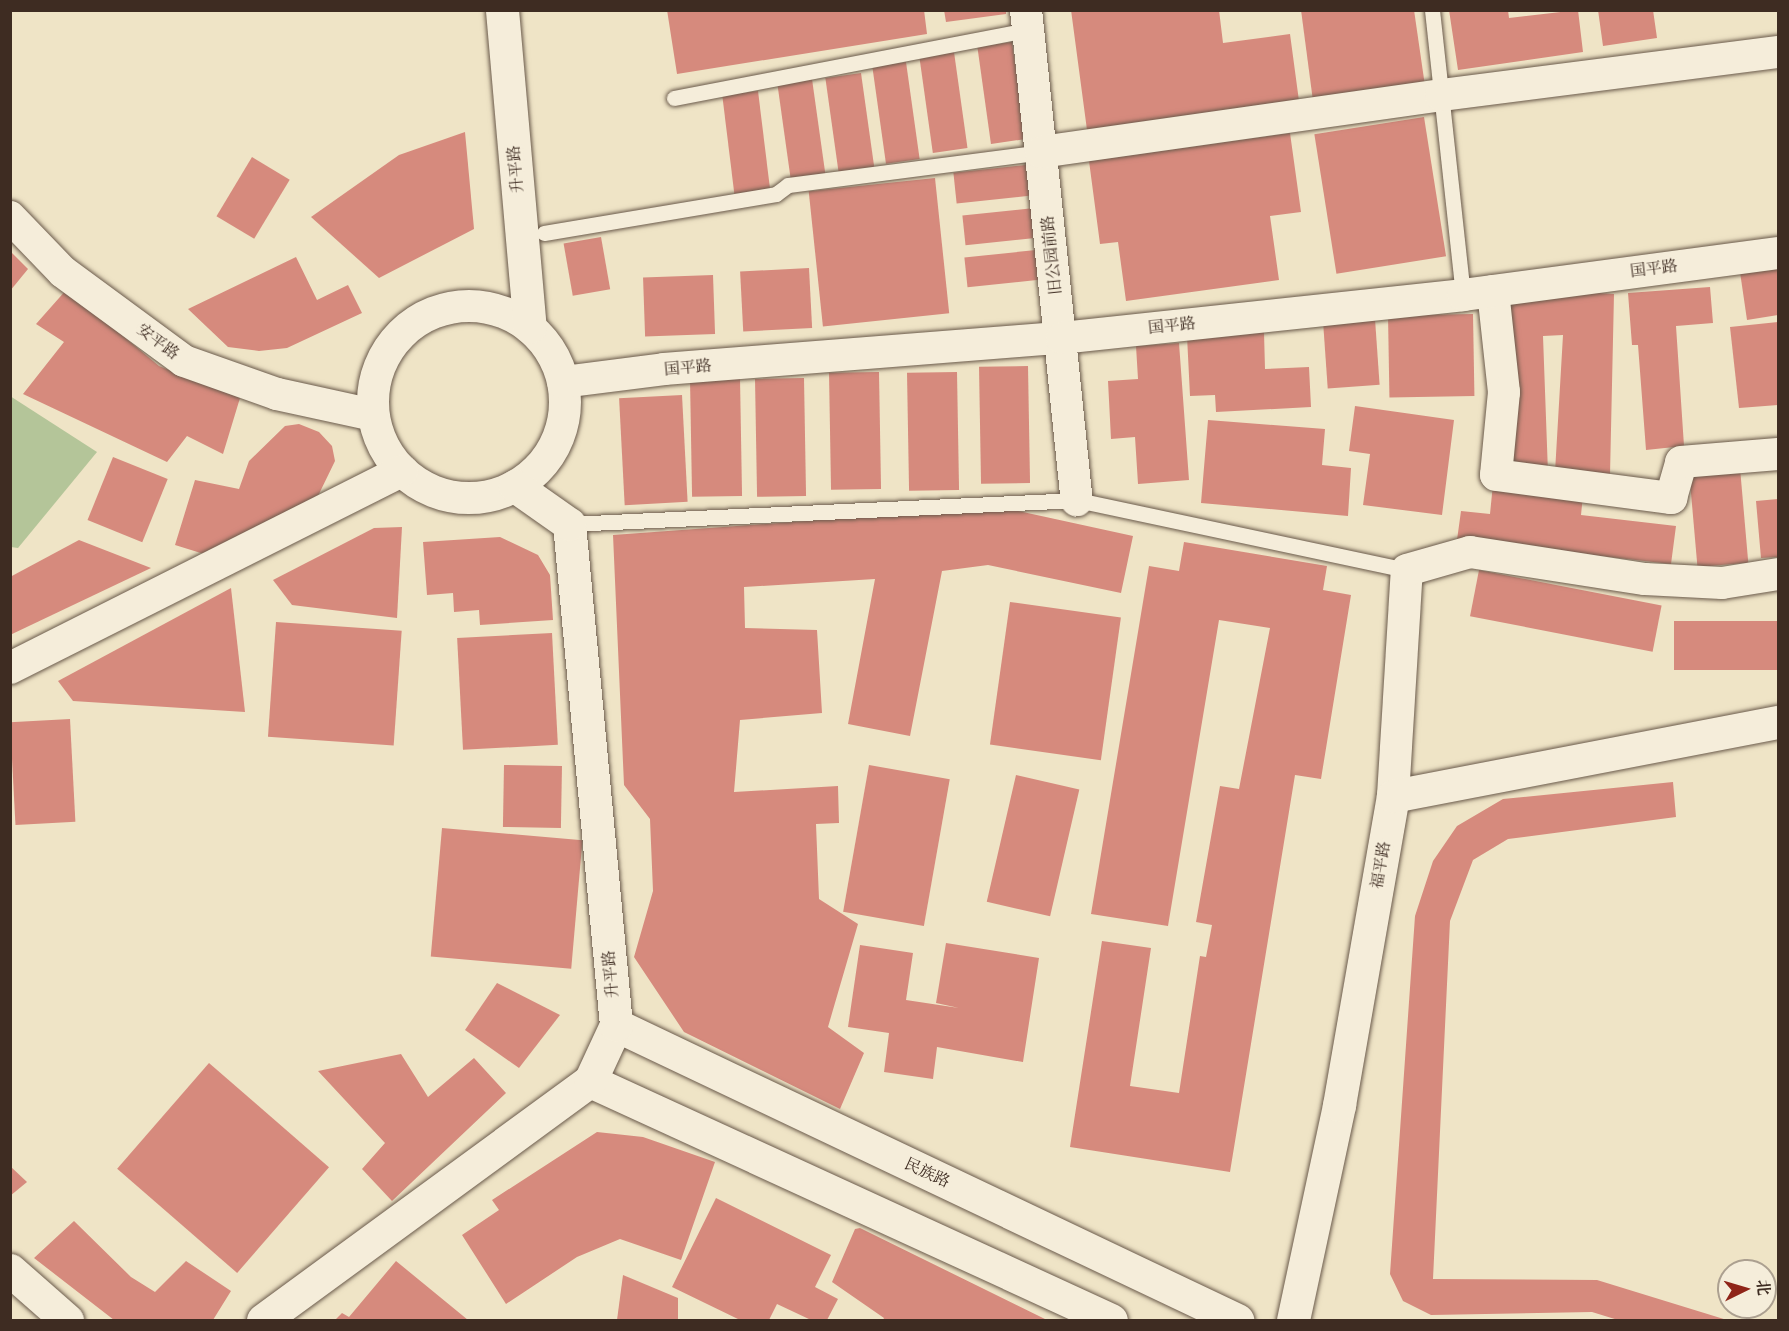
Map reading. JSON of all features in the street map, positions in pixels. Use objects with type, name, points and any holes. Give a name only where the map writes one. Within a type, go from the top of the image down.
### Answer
[{"type":"street","name":"升平路","points":[[502,10],[530,327]]},
{"type":"street","name":"旧公园前路","points":[[1027,20],[1062,338],[1077,500]]},
{"type":"street","points":[[1041,152],[1441,95],[1779,52]]},
{"type":"street","name":"安平路","points":[[10,217],[63,272],[184,361],[276,394],[374,415]]},
{"type":"street","name":"国平路","points":[[563,382],[664,369],[1062,338],[1478,293],[1779,253]]},
{"type":"street","points":[[1478,293],[1504,392],[1496,475],[1671,498],[1681,462],[1779,454]]},
{"type":"street","points":[[469,305],[501,310],[530,327],[551,351],[563,382],[565,413],[556,442],[539,468],[515,486],[487,497],[456,498],[427,488],[402,471],[384,446],[374,415],[375,382],[387,352],[408,327],[437,311],[469,305]]},
{"type":"street","points":[[10,668],[402,471]]},
{"type":"street","points":[[515,486],[569,524]]},
{"type":"street","name":"升平路","points":[[569,524],[616,1025]]},
{"type":"street","points":[[1779,574],[1722,583],[1645,579],[1470,552],[1407,570],[1393,796],[1779,722]]},
{"type":"street","name":"福平路","points":[[1293,1320],[1339,1105],[1393,796]]},
{"type":"street","points":[[263,1320],[590,1081],[616,1025]]},
{"type":"street","name":"民族路","points":[[616,1025],[1237,1320]]},
{"type":"street","points":[[590,1081],[1112,1320]]},
{"type":"street","points":[[10,1270],[67,1320]]},
{"type":"lane","points":[[1432,10],[1441,95],[1478,293]]},
{"type":"lane","points":[[674,98],[1027,20]]},
{"type":"lane","points":[[544,233],[776,194],[788,185],[1041,152]]},
{"type":"lane","points":[[569,524],[1077,500],[1407,570]]},
{"type":"green space","points":[[10,396],[97,452],[18,548],[11,547]]},
{"type":"building","points":[[667,10],[924,10],[927,34],[677,74]]},
{"type":"building","points":[[944,10],[1006,10],[1006,14],[946,22]]},
{"type":"building","points":[[1071,10],[1219,10],[1223,43],[1290,34],[1299,101],[1087,130]]},
{"type":"building","points":[[1301,10],[1414,10],[1425,86],[1313,101]]},
{"type":"building","points":[[1449,10],[1508,10],[1509,18],[1578,10],[1583,52],[1458,70]]},
{"type":"building","points":[[1598,10],[1653,10],[1657,38],[1603,46]]},
{"type":"building","points":[[1012,42],[1026,139],[991,144],[977,47]]},
{"type":"building","points":[[954,52],[967,148],[933,153],[919,57]]},
{"type":"building","points":[[906,62],[920,159],[886,164],[872,67]]},
{"type":"building","points":[[861,73],[875,171],[839,176],[825,78]]},
{"type":"building","points":[[812,79],[826,177],[791,182],[777,84]]},
{"type":"building","points":[[758,91],[770,189],[734,194],[722,95]]},
{"type":"building","points":[[1424,117],[1446,256],[1336,274],[1314,134]]},
{"type":"building","points":[[465,132],[474,229],[379,278],[311,217],[399,155]]},
{"type":"building","points":[[1290,133],[1301,212],[1270,216],[1279,280],[1126,301],[1118,242],[1100,244],[1089,161]]},
{"type":"building","points":[[252,157],[290,180],[254,239],[216,216]]},
{"type":"building","points":[[1026,165],[1029,196],[957,203],[953,173]]},
{"type":"building","points":[[935,178],[949,313],[823,327],[809,191]]},
{"type":"building","points":[[1034,208],[1037,238],[966,245],[962,216]]},
{"type":"building","points":[[601,237],[610,289],[573,296],[564,244]]},
{"type":"building","points":[[1036,250],[1039,280],[968,287],[964,258]]},
{"type":"building","points":[[10,251],[28,269],[10,291]]},
{"type":"building","points":[[296,257],[317,300],[348,285],[362,313],[287,348],[259,351],[228,347],[188,309]]},
{"type":"building","points":[[1778,266],[1778,315],[1747,320],[1740,272]]},
{"type":"building","points":[[809,268],[812,328],[743,332],[740,272]]},
{"type":"building","points":[[713,275],[715,334],[645,336],[643,277]]},
{"type":"building","points":[[1710,287],[1713,323],[1676,326],[1684,446],[1646,450],[1638,345],[1632,345],[1628,293]]},
{"type":"building","points":[[67,289],[159,366],[240,398],[223,454],[187,436],[167,462],[23,394],[64,342],[36,324]]},
{"type":"building","points":[[1566,291],[1614,294],[1610,475],[1555,472],[1563,335],[1543,336],[1548,473],[1507,475],[1500,298]]},
{"type":"building","points":[[1473,314],[1474,396],[1389,397],[1388,315]]},
{"type":"building","points":[[1375,319],[1380,385],[1328,388],[1323,323]]},
{"type":"building","points":[[1778,322],[1778,405],[1739,408],[1730,327]]},
{"type":"building","points":[[1264,332],[1265,369],[1309,367],[1311,407],[1216,412],[1215,395],[1190,396],[1187,336]]},
{"type":"building","points":[[1179,343],[1189,480],[1138,484],[1135,437],[1111,439],[1108,381],[1138,379],[1136,346]]},
{"type":"building","points":[[1028,366],[1030,483],[981,484],[979,367]]},
{"type":"building","points":[[879,372],[881,489],[831,490],[829,373]]},
{"type":"building","points":[[957,372],[959,490],[909,491],[907,373]]},
{"type":"building","points":[[740,378],[742,496],[692,497],[690,379]]},
{"type":"building","points":[[804,378],[806,496],[757,497],[755,379]]},
{"type":"building","points":[[682,395],[688,502],[625,505],[619,398]]},
{"type":"building","points":[[1355,406],[1454,420],[1442,515],[1363,505],[1370,454],[1349,451]]},
{"type":"building","points":[[1208,420],[1325,429],[1322,465],[1351,468],[1348,516],[1201,503]]},
{"type":"building","points":[[299,424],[319,432],[332,446],[335,461],[318,496],[204,554],[175,545],[195,480],[239,489],[249,461],[285,426]]},
{"type":"building","points":[[113,457],[168,479],[142,542],[88,520]]},
{"type":"building","points":[[1740,468],[1748,563],[1697,567],[1689,472]]},
{"type":"building","points":[[1493,484],[1583,495],[1581,515],[1676,526],[1671,564],[1457,540],[1461,511],[1490,514]]},
{"type":"building","points":[[1778,499],[1778,557],[1761,558],[1756,501]]},
{"type":"building","points":[[1000,507],[1133,536],[1121,593],[988,565],[942,571],[910,736],[848,724],[875,579],[744,587],[745,628],[817,630],[822,713],[740,720],[734,792],[838,786],[839,823],[816,824],[819,899],[858,924],[828,1027],[864,1053],[840,1109],[684,1032],[634,957],[653,891],[650,819],[624,785],[613,535]]},
{"type":"building","points":[[402,527],[397,618],[292,605],[273,580],[374,528]]},
{"type":"building","points":[[500,537],[538,555],[550,575],[553,620],[480,625],[479,610],[454,612],[453,593],[427,595],[423,542]]},
{"type":"building","points":[[79,540],[151,568],[10,635],[10,577]]},
{"type":"building","points":[[1184,542],[1327,566],[1323,590],[1351,595],[1321,779],[1295,775],[1230,1172],[1070,1147],[1102,941],[1151,948],[1130,1086],[1179,1093],[1200,956],[1206,957],[1212,925],[1196,922],[1220,786],[1239,789],[1270,628],[1219,620],[1168,926],[1091,914],[1149,566],[1179,571]]},
{"type":"building","points":[[1479,570],[1662,605],[1653,652],[1470,616]]},
{"type":"building","points":[[231,588],[245,712],[73,701],[58,681]]},
{"type":"building","points":[[1010,602],[1121,618],[1101,760],[990,745]]},
{"type":"building","points":[[1674,621],[1778,621],[1778,670],[1674,670]]},
{"type":"building","points":[[276,622],[402,631],[394,746],[268,737]]},
{"type":"building","points":[[552,633],[558,745],[463,750],[457,638]]},
{"type":"building","points":[[70,719],[75,822],[15,825],[10,722]]},
{"type":"building","points":[[504,765],[562,766],[561,828],[503,827]]},
{"type":"building","points":[[869,765],[950,779],[924,926],[843,912]]},
{"type":"building","points":[[1016,775],[1079,790],[1050,916],[987,902]]},
{"type":"building","points":[[1673,782],[1676,817],[1508,839],[1473,860],[1450,921],[1433,1279],[1597,1280],[1717,1317],[1717,1319],[1727,1320],[1618,1320],[1592,1312],[1431,1315],[1403,1301],[1390,1274],[1415,916],[1433,861],[1457,826],[1503,799]]},
{"type":"building","points":[[442,828],[582,840],[571,969],[431,957]]},
{"type":"building","points":[[946,943],[1039,958],[1023,1062],[937,1047],[933,1079],[884,1072],[889,1033],[848,1027],[860,945],[913,953],[906,1000],[959,1008],[936,1003]]},
{"type":"building","points":[[497,983],[560,1015],[519,1068],[465,1030]]},
{"type":"building","points":[[401,1054],[428,1097],[474,1058],[506,1093],[392,1201],[362,1169],[385,1143],[318,1071]]},
{"type":"building","points":[[209,1063],[329,1167],[237,1273],[117,1169]]},
{"type":"building","points":[[597,1132],[643,1137],[715,1162],[681,1260],[620,1239],[577,1257],[506,1304],[462,1235],[499,1210],[492,1200]]},
{"type":"building","points":[[10,1166],[27,1182],[10,1196]]},
{"type":"building","points":[[716,1198],[831,1255],[815,1287],[838,1299],[827,1320],[811,1320],[777,1304],[769,1320],[740,1320],[672,1287]]},
{"type":"building","points":[[74,1221],[131,1277],[155,1292],[186,1261],[231,1291],[213,1320],[114,1320],[34,1258]]},
{"type":"building","points":[[860,1228],[1047,1320],[883,1320],[884,1318],[832,1282],[855,1229]]},
{"type":"building","points":[[396,1261],[468,1320],[335,1320],[342,1313],[349,1317]]},
{"type":"building","points":[[623,1275],[678,1298],[678,1320],[617,1320]]}]
